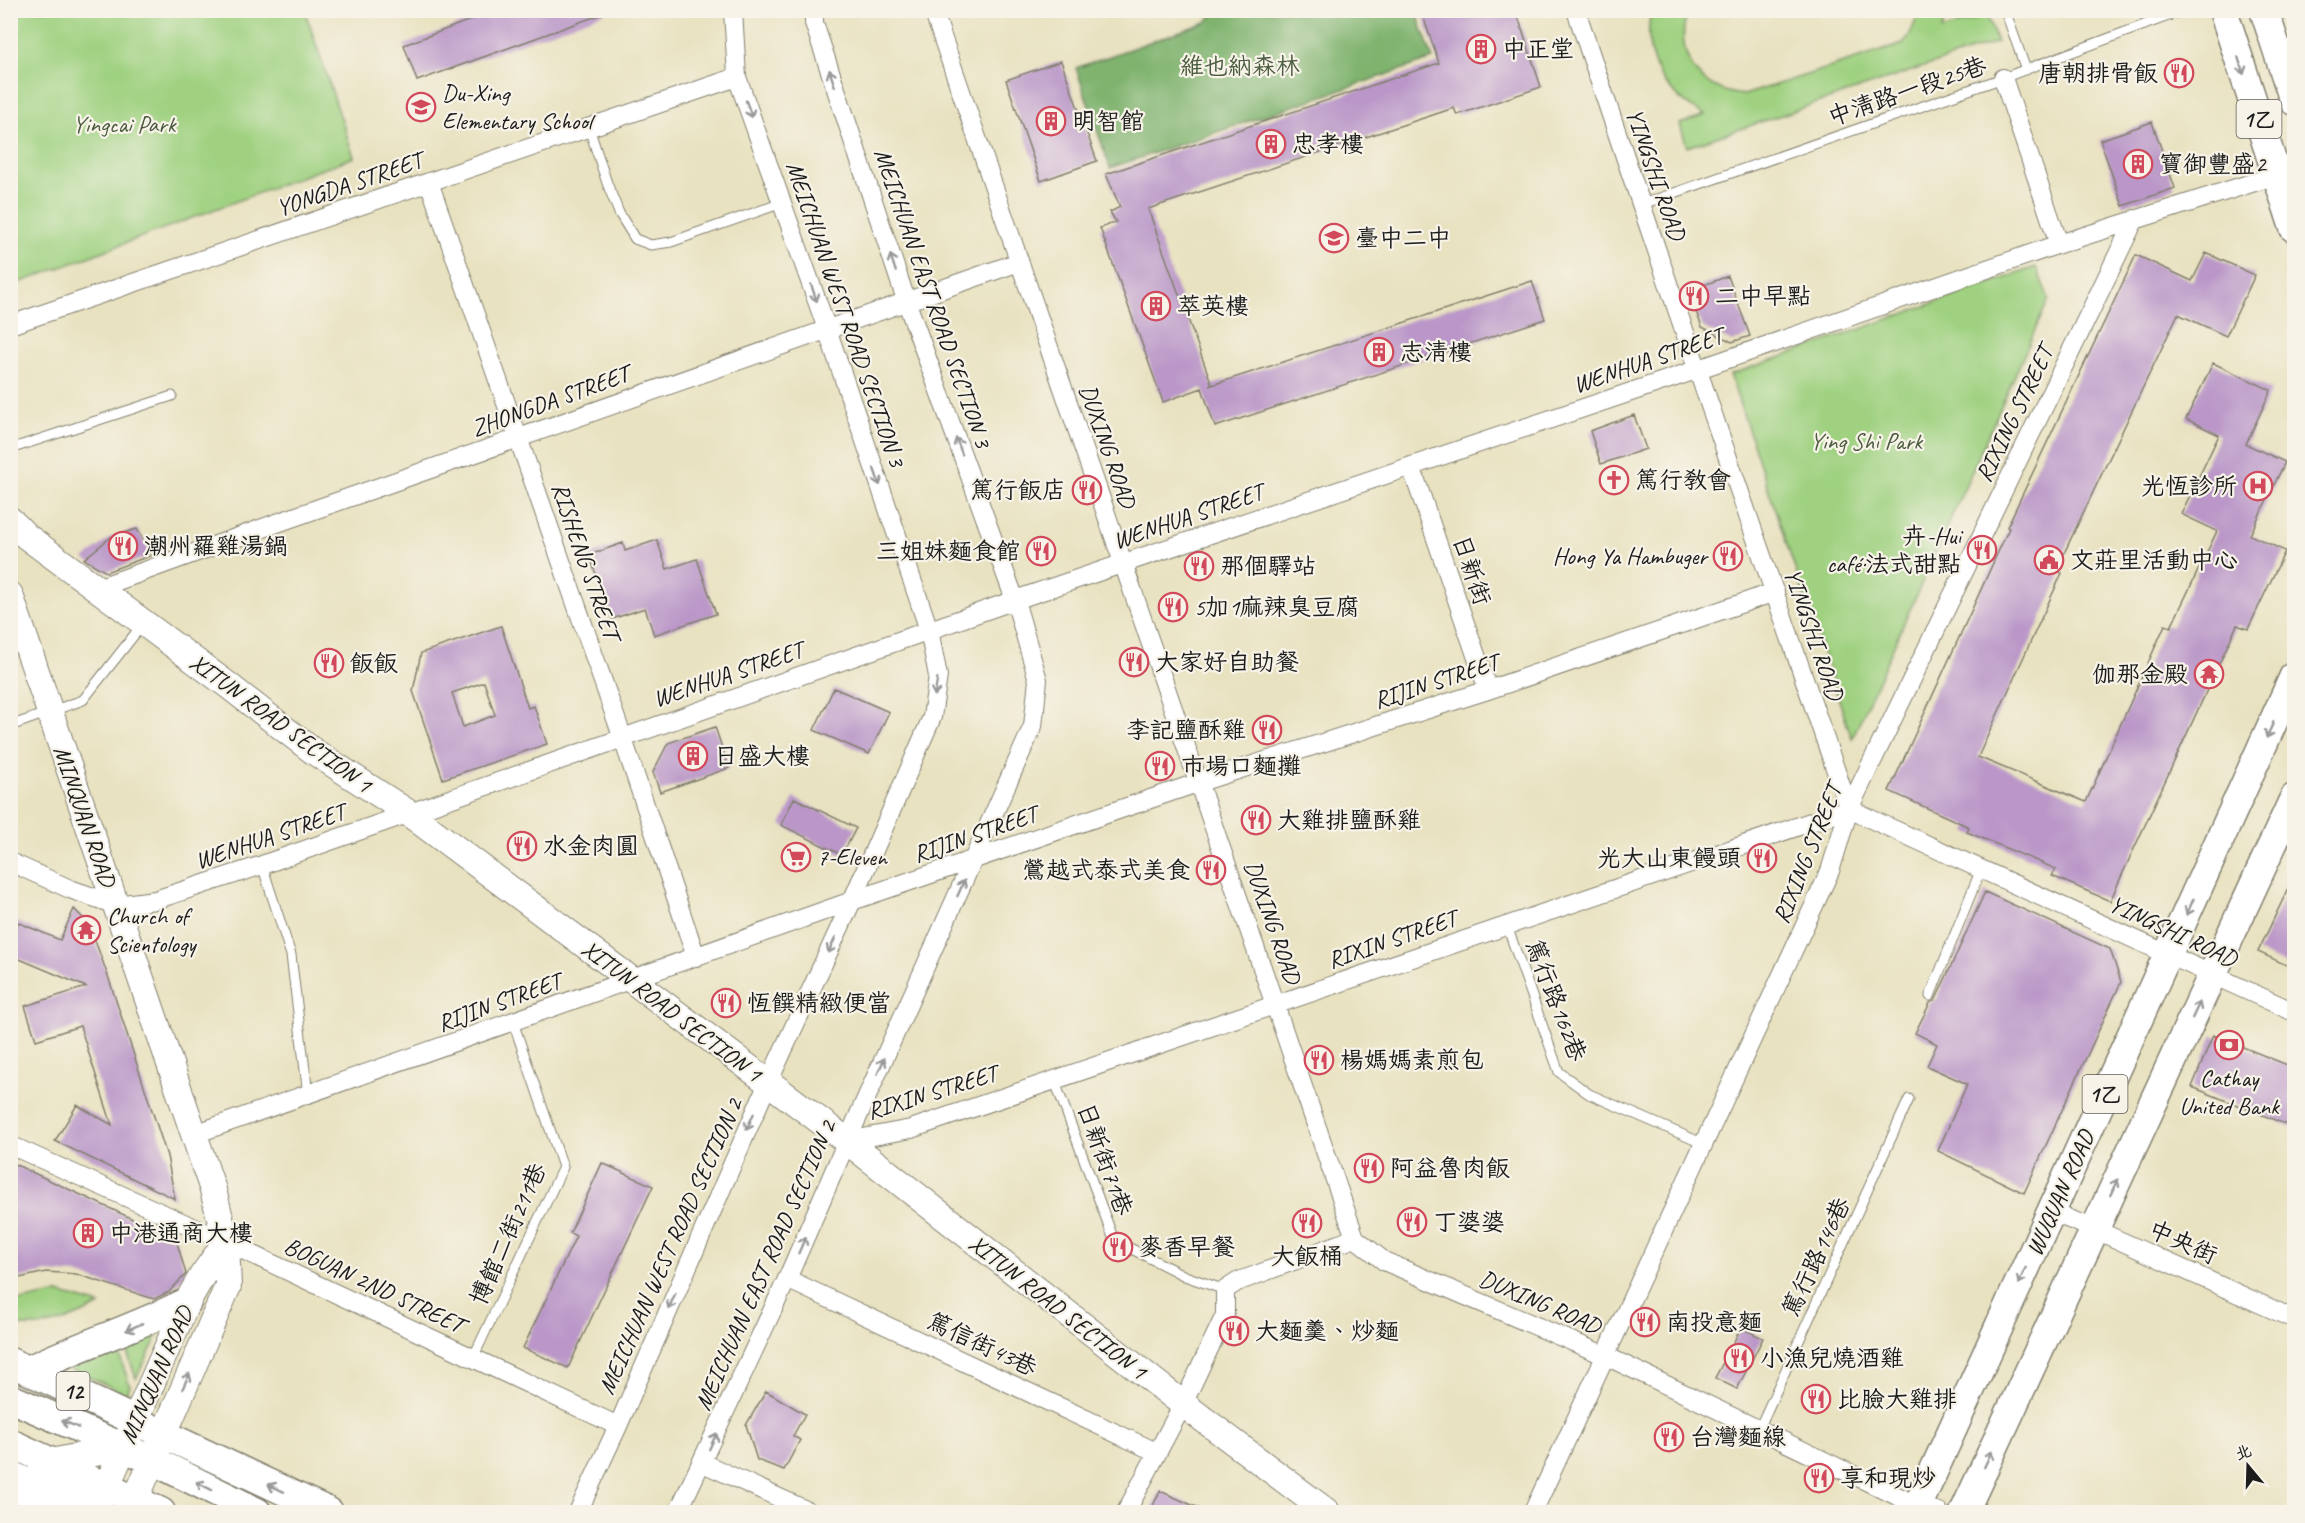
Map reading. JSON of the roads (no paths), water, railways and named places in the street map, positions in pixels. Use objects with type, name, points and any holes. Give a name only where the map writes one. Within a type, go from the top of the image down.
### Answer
[{"type":"main road","name":"1乙","points":[[2223,10],[2295,228]]},
{"type":"main road","name":"1乙","points":[[2264,10],[2295,101]]},
{"type":"main road","name":"WUQUAN ROAD","points":[[1924,1510],[2051,1212],[2295,676]]},
{"type":"main road","name":"WUQUAN ROAD","points":[[1964,1512],[2295,798]]},
{"type":"main road","points":[[19,1366],[61,1355],[122,1332],[187,1302]]},
{"type":"main road","name":"12","points":[[19,1366],[135,1420],[157,1448],[257,1512]]},
{"type":"main road","name":"12","points":[[10,1398],[124,1447],[157,1448]]},
{"type":"main road","points":[[10,1443],[51,1462],[97,1506]]},
{"type":"main road","points":[[157,1448],[329,1512]]},
{"type":"main road","points":[[10,1475],[50,1493],[97,1506],[133,1506],[161,1512]]},
{"type":"street","name":"MEICHUAN WEST ROAD SECTION 3","points":[[733,10],[737,77],[827,330],[929,630]]},
{"type":"street","name":"MEICHUAN EAST ROAD SECTION 3","points":[[814,10],[813,23],[907,303],[1015,600]]},
{"type":"street","name":"DUXING ROAD","points":[[933,10],[1355,1238],[1384,1261],[1606,1356],[1924,1510]]},
{"type":"street","name":"YINGSHI ROAD","points":[[1576,10],[1640,205],[1699,369],[1849,809],[2295,1012]]},
{"type":"street","name":"YONGDA STREET","points":[[10,325],[737,77]]},
{"type":"street","points":[[2003,78],[2059,244]]},
{"type":"street","name":"WENHUA STREET","points":[[116,905],[155,900],[262,865],[622,736],[1015,600],[1699,369],[2059,244],[2277,175]]},
{"type":"street","name":"RISHENG STREET","points":[[429,182],[622,736],[696,957]]},
{"type":"street","name":"RIXING STREET","points":[[1533,1512],[1830,872],[1849,809],[2135,219]]},
{"type":"street","name":"ZHONGDA STREET","points":[[98,588],[1019,262]]},
{"type":"street","name":"日新街","points":[[1411,465],[1488,690]]},
{"type":"street","name":"XITUN ROAD SECTION 1","points":[[10,520],[26,536],[313,751],[407,812],[630,981],[847,1141],[1183,1404],[1326,1512]]},
{"type":"street","name":"RIJIN STREET","points":[[195,1134],[852,901],[1200,782],[1488,690],[1775,592]]},
{"type":"street","name":"MINQUAN ROAD","points":[[10,595],[195,1134],[213,1190],[226,1242],[228,1286],[133,1506]]},
{"type":"street","name":"MEICHUAN EAST ROAD SECTION 2","points":[[678,1512],[703,1463],[787,1279],[1033,726],[1038,680],[1015,600]]},
{"type":"street","name":"MEICHUAN WEST ROAD SECTION 2","points":[[578,1512],[932,717],[938,676],[929,630]]},
{"type":"street","name":"RIXIN STREET","points":[[847,1141],[911,1129],[1849,809]]},
{"type":"street","points":[[10,862],[70,890],[116,905]]},
{"type":"street","name":"BOGUAN 2ND STREET","points":[[10,1144],[226,1242],[618,1426]]},
{"type":"street","name":"中央街","points":[[2051,1212],[2295,1319]]},
{"type":"street","points":[[1126,1512],[1183,1404],[1225,1315],[1225,1290],[1237,1282],[1355,1238]]},
{"type":"street","name":"MINQUAN ROAD","points":[[97,1506],[187,1302],[226,1242]]},
{"type":"street","name":"篤信街43巷","points":[[787,1279],[1156,1452]]},
{"type":"street","points":[[10,1470],[124,1447]]},
{"type":"street","points":[[703,1463],[810,1512]]},
{"type":"street","points":[[10,1497],[50,1493]]},
{"type":"lane","points":[[2005,10],[2026,70]]},
{"type":"lane","name":"中清路一段25巷","points":[[1640,205],[2026,70],[2184,10]]},
{"type":"lane","points":[[589,128],[619,213],[635,239],[651,245],[671,242],[782,203]]},
{"type":"lane","points":[[10,449],[172,396]]},
{"type":"lane","points":[[10,726],[83,700],[143,623]]},
{"type":"lane","points":[[262,865],[291,955],[308,1095]]},
{"type":"lane","points":[[1929,996],[1981,869]]},
{"type":"lane","name":"篤行路162巷","points":[[1508,926],[1559,1072],[1589,1094],[1704,1144]]},
{"type":"lane","name":"博館二街211巷","points":[[473,1358],[562,1167],[513,1022]]},
{"type":"lane","name":"日新街71巷","points":[[1054,1079],[1114,1240],[1185,1276],[1225,1290]]},
{"type":"lane","name":"篤行路146巷","points":[[1758,1431],[1909,1099]]},
{"type":"place","name":"中正堂","points":[[1481,49]]},
{"type":"place","name":"唐朝排骨飯","points":[[2179,73]]},
{"type":"place","name":"Du-Xing Elementary School","points":[[421,107]]},
{"type":"place","name":"明智館","points":[[1051,121]]},
{"type":"place","name":"忠孝樓","points":[[1271,144]]},
{"type":"place","name":"寶御豐盛2","points":[[2138,164]]},
{"type":"place","name":"臺中二中","points":[[1334,238]]},
{"type":"place","name":"二中早點","points":[[1694,296]]},
{"type":"place","name":"萃英樓","points":[[1156,306]]},
{"type":"place","name":"志清樓","points":[[1379,352]]},
{"type":"place","name":"篤行教會","points":[[1614,480]]},
{"type":"place","name":"光恆診所","points":[[2258,486]]},
{"type":"place","name":"篤行飯店","points":[[1087,490]]},
{"type":"place","name":"潮州羅雞湯鍋","points":[[123,546]]},
{"type":"place","name":"卉-Hui café·法式甜點","points":[[1982,550]]},
{"type":"place","name":"三姐妹麵食館","points":[[1041,551]]},
{"type":"place","name":"Hong Ya Hambuger","points":[[1728,556]]},
{"type":"place","name":"文莊里活動中心","points":[[2049,560]]},
{"type":"place","name":"那個驛站","points":[[1199,566]]},
{"type":"place","name":"5加1麻辣臭豆腐","points":[[1173,607]]},
{"type":"place","name":"大家好自助餐","points":[[1134,662]]},
{"type":"place","name":"飯飯","points":[[329,663]]},
{"type":"place","name":"伽那金殿","points":[[2209,674]]},
{"type":"place","name":"李記鹽酥雞","points":[[1267,730]]},
{"type":"place","name":"日盛大樓","points":[[693,756]]},
{"type":"place","name":"市場口麵攤","points":[[1160,766]]},
{"type":"place","name":"大雞排鹽酥雞","points":[[1256,820]]},
{"type":"place","name":"水金肉圓","points":[[522,846]]},
{"type":"place","name":"7-Eleven","points":[[796,857]]},
{"type":"place","name":"光大山東饅頭","points":[[1762,858]]},
{"type":"place","name":"鶯越式泰式美食","points":[[1211,870]]},
{"type":"place","name":"Church of Scientology","points":[[86,930]]},
{"type":"place","name":"恆饌精緻便當","points":[[726,1003]]},
{"type":"place","name":"Cathay United Bank","points":[[2229,1045]]},
{"type":"place","name":"楊媽媽素煎包","points":[[1319,1060]]},
{"type":"place","name":"阿益魯肉飯","points":[[1369,1168]]},
{"type":"place","name":"丁婆婆","points":[[1412,1222]]},
{"type":"place","name":"大飯桶","points":[[1307,1223]]},
{"type":"place","name":"中港通商大樓","points":[[88,1233]]},
{"type":"place","name":"麥香早餐","points":[[1118,1247]]},
{"type":"place","name":"南投意麵","points":[[1645,1322]]},
{"type":"place","name":"大麵羹、炒麵","points":[[1234,1331]]},
{"type":"place","name":"小漁兒燒酒雞","points":[[1739,1358]]},
{"type":"place","name":"比臉大雞排","points":[[1816,1399]]},
{"type":"place","name":"台灣麵線","points":[[1669,1437]]},
{"type":"place","name":"享和現炒","points":[[1819,1478]]},
{"type":"park label","name":"維也納森林","points":[[1240,66]]},
{"type":"park label","name":"Yingcai Park","points":[[124,124]]},
{"type":"park label","name":"Ying Shi Park","points":[[1866,441]]}]
